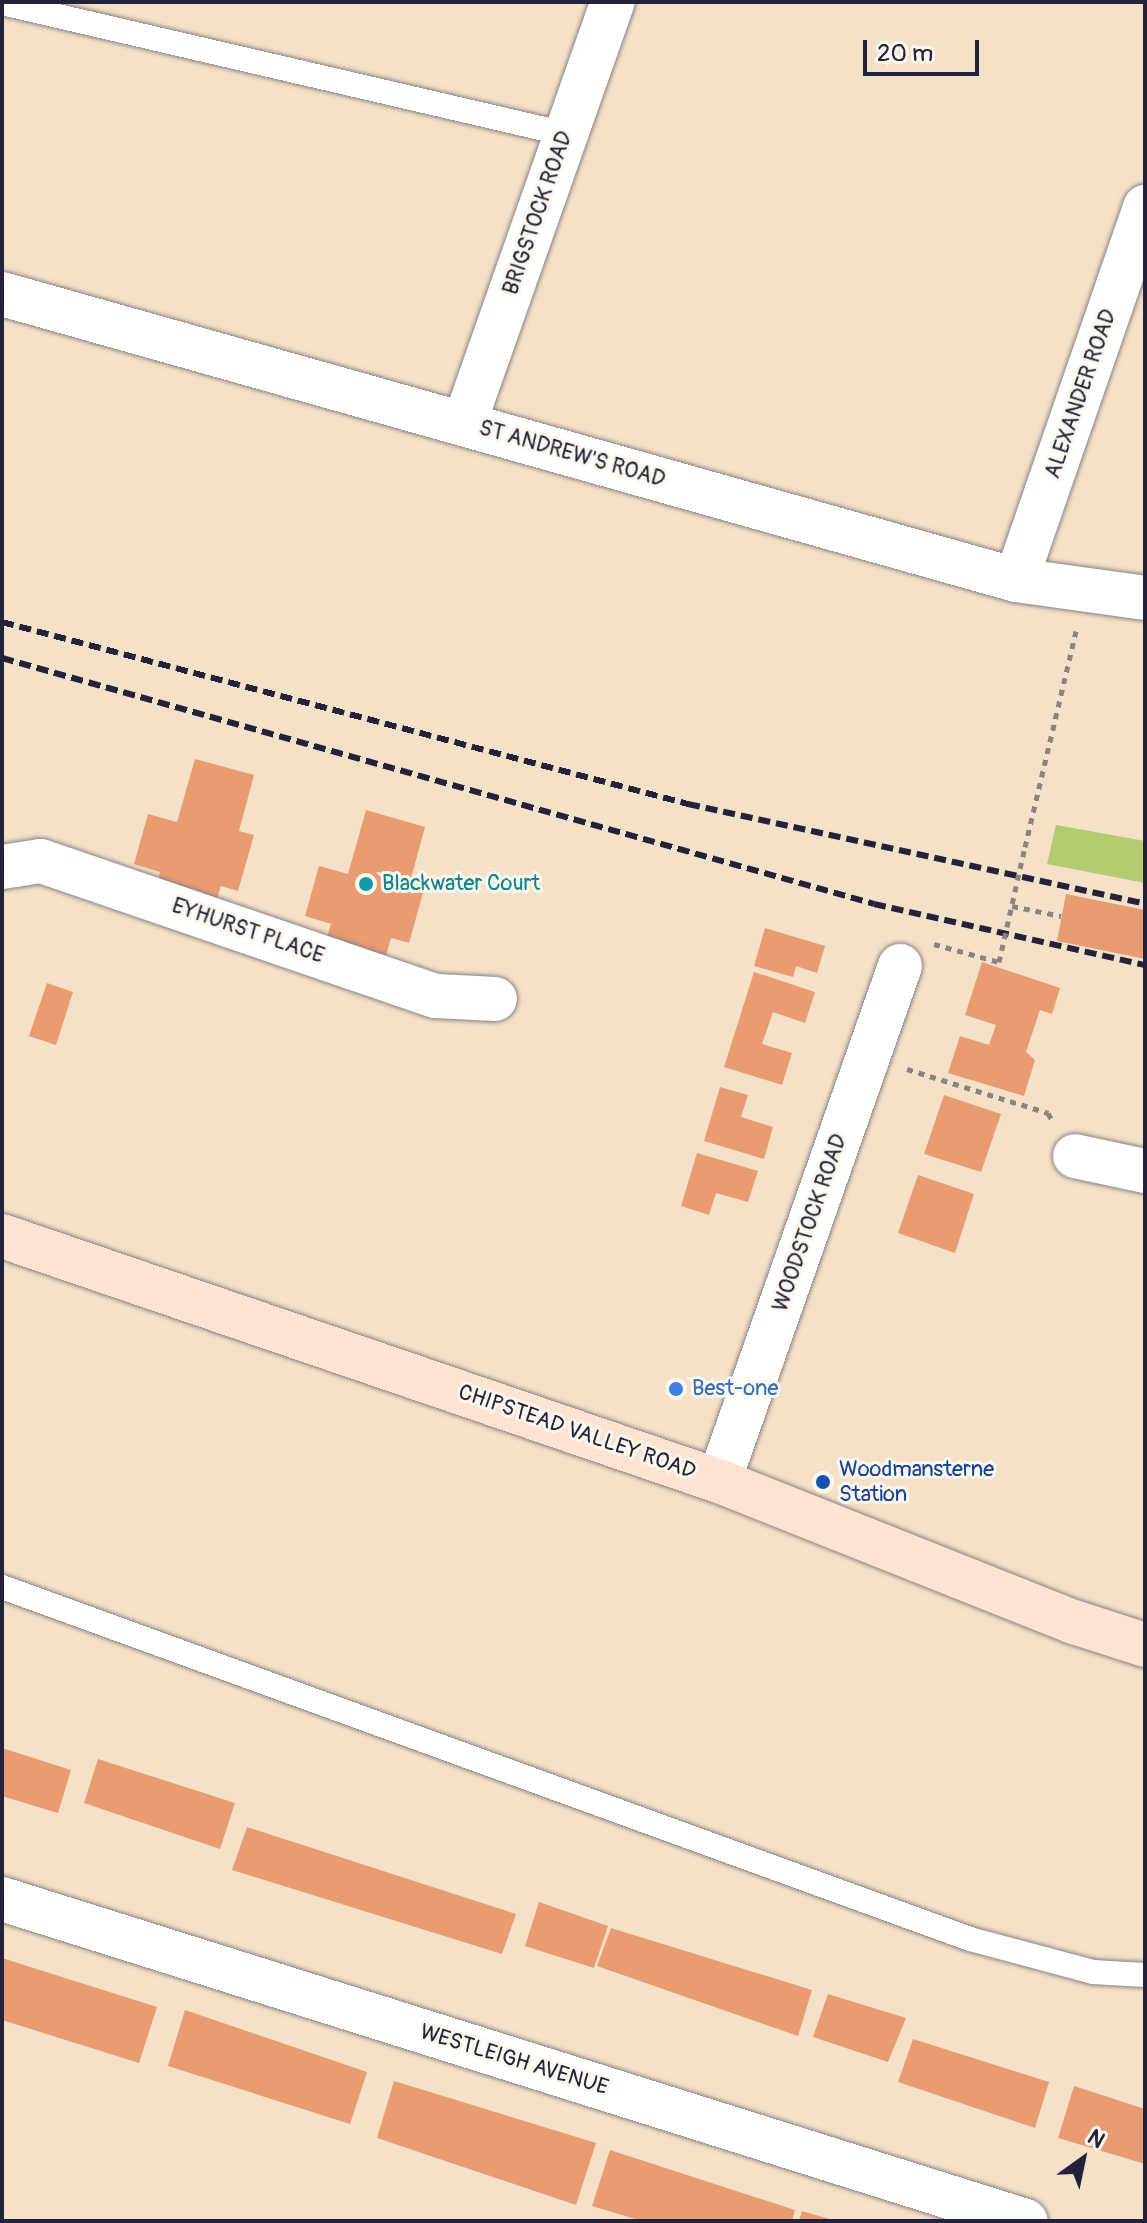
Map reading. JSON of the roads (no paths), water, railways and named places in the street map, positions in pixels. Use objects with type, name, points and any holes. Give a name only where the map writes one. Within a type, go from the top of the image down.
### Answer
[{"type":"main road","name":"CHIPSTEAD VALLEY ROAD","points":[[2,1236],[719,1481],[1074,1622],[1145,1645]]},
{"type":"street","name":"BRIGSTOCK ROAD","points":[[464,424],[613,2]]},
{"type":"street","name":"ALEXANDER ROAD","points":[[1016,580],[1145,207]]},
{"type":"street","name":"ST ANDREW'S ROAD","points":[[2,294],[1016,580],[1145,598]]},
{"type":"street","name":"EYHURST PLACE","points":[[2,867],[41,861],[436,996],[495,999]]},
{"type":"street","name":"WOODSTOCK ROAD","points":[[719,1481],[868,1057],[916,955]]},
{"type":"street","points":[[1075,1156],[1145,1171]]},
{"type":"street","name":"WESTLEIGH AVENUE","points":[[2,1899],[1026,2221]]},
{"type":"lane","points":[[2,3],[566,134]]},
{"type":"lane","points":[[2,1587],[970,1939],[1093,1972],[1145,1975]]},
{"type":"railway","points":[[2,622],[688,804],[1145,904]]},
{"type":"railway","points":[[2,658],[874,904],[1145,965]]},
{"type":"place","name":"Blackwater Court","points":[[366,884]]},
{"type":"place","name":"Best-one","points":[[676,1389]]},
{"type":"place","name":"Woodmansterne Station","points":[[823,1482]]}]
